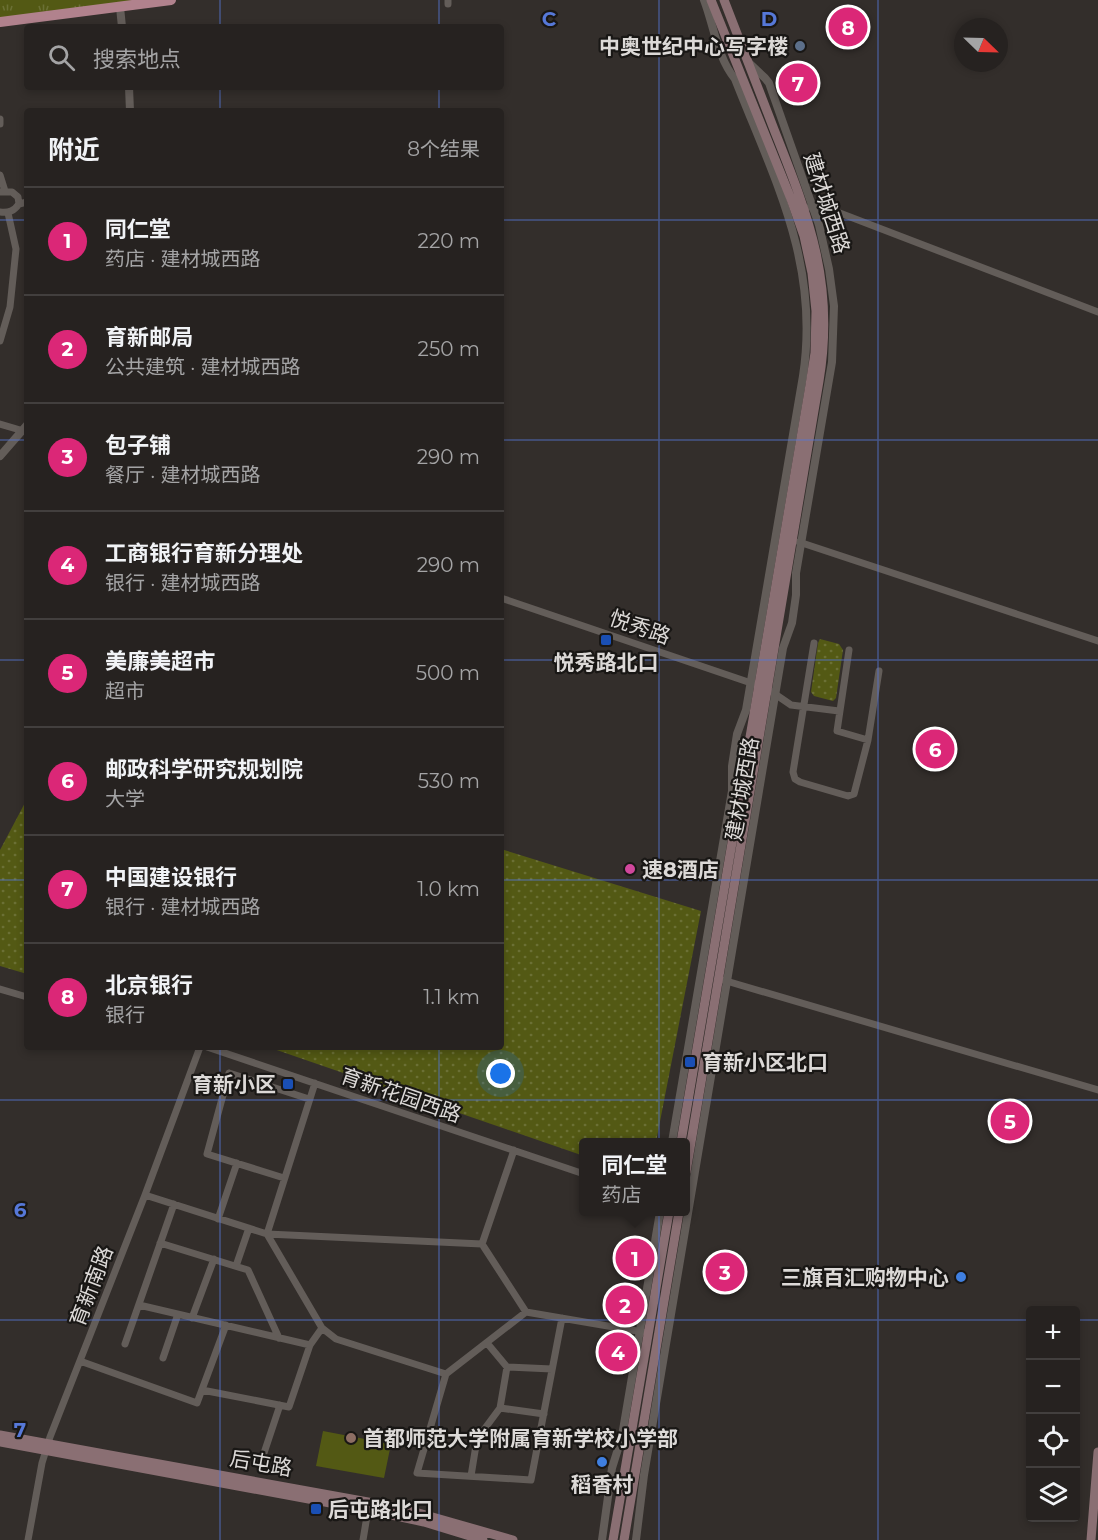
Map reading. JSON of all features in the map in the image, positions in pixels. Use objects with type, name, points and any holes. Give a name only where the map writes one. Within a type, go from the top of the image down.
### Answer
[{"type":"main road","points":[[0,22],[171,0]]},
{"type":"main road","name":"建材城西路","points":[[690,1148],[815,353],[816,318],[814,287],[807,249],[805,209],[711,0]]},
{"type":"main road","name":"建材城西路","points":[[682,1138],[718,979],[727,872],[763,688],[797,542],[825,333],[820,264],[805,209],[723,0]]},
{"type":"main road","points":[[613,1540],[644,1332],[668,1216]]},
{"type":"main road","points":[[624,1540],[678,1216]]},
{"type":"main road","name":"后屯路","points":[[0,1434],[47,1446],[424,1522],[483,1540]]},
{"type":"main road","name":"后屯路","points":[[0,1442],[47,1446],[401,1508],[513,1540]]},
{"type":"main road","points":[[1091,1540],[1098,1452]]},
{"type":"street","name":"建材城西路","points":[[673,1138],[732,790],[732,766],[737,734],[746,710],[763,688],[805,364],[807,330],[806,297],[801,261],[790,221],[735,79],[728,71],[714,37],[704,0]]},
{"type":"street","points":[[120,7],[122,24]]},
{"type":"street","points":[[129,90],[130,108]]},
{"type":"street","points":[[0,119],[0,124]]},
{"type":"street","points":[[0,175],[3,192],[12,192],[18,197],[19,204]]},
{"type":"street","points":[[0,341],[10,307],[16,249],[4,212],[15,209],[19,204],[24,203]]},
{"type":"street","points":[[805,209],[832,210],[1098,312]]},
{"type":"street","points":[[0,424],[24,429]]},
{"type":"street","points":[[0,456],[24,431]]},
{"type":"street","points":[[797,542],[1098,641]]},
{"type":"street","name":"悦秀路","points":[[504,599],[763,688],[791,705],[839,711]]},
{"type":"street","points":[[814,643],[793,772],[795,779],[848,796],[854,794],[868,740],[879,671]]},
{"type":"street","points":[[849,650],[837,731],[868,740]]},
{"type":"street","points":[[712,909],[727,872]]},
{"type":"street","points":[[718,979],[1098,1090]]},
{"type":"street","name":"建材城西路","points":[[690,1167],[718,979]]},
{"type":"street","points":[[0,990],[24,996]]},
{"type":"street","name":"育新南路","points":[[28,1540],[47,1446],[199,1050]]},
{"type":"street","name":"育新花园西路","points":[[216,1050],[579,1172]]},
{"type":"street","points":[[284,1178],[207,1154],[230,1072],[309,1099]]},
{"type":"street","points":[[315,1083],[267,1234],[322,1328],[336,1339],[446,1374]]},
{"type":"street","points":[[482,1244],[514,1150]]},
{"type":"street","points":[[219,1219],[237,1163]]},
{"type":"street","points":[[145,1194],[267,1234],[482,1244]]},
{"type":"street","points":[[125,1344],[174,1204]]},
{"type":"street","points":[[602,1540],[610,1476],[622,1436],[644,1332],[659,1216]]},
{"type":"street","name":"建材城西路","points":[[636,1540],[683,1216]]},
{"type":"street","points":[[236,1266],[249,1228]]},
{"type":"street","points":[[160,1243],[248,1270],[279,1338]]},
{"type":"street","points":[[482,1244],[526,1312],[644,1332]]},
{"type":"street","points":[[192,1317],[214,1259]]},
{"type":"street","points":[[139,1305],[310,1345]]},
{"type":"street","points":[[526,1312],[446,1374],[417,1473],[531,1480],[562,1318]]},
{"type":"street","points":[[163,1358],[178,1314]]},
{"type":"street","points":[[80,1361],[197,1403],[226,1325]]},
{"type":"street","points":[[202,1390],[289,1407],[310,1345],[322,1328]]},
{"type":"street","points":[[487,1343],[507,1367],[552,1369]]},
{"type":"street","points":[[471,1476],[477,1439],[500,1408],[507,1367]]},
{"type":"street","points":[[263,1456],[280,1405]]},
{"type":"street","points":[[500,1408],[544,1414]]},
{"type":"street","points":[[363,1540],[368,1510]]},
{"type":"green space","points":[[0,0],[140,0],[0,19]]},
{"type":"green space","points":[[820,639],[839,644],[843,650],[836,698],[833,701],[814,696],[811,692]]},
{"type":"green space","points":[[24,805],[24,973],[0,966],[0,850]]},
{"type":"green space","points":[[504,850],[701,911],[657,1138],[579,1138],[579,1154],[277,1050],[504,1050]]},
{"type":"green space","points":[[323,1431],[391,1444],[384,1478],[316,1466]]},
{"type":"place","name":"北京银行","points":[[848,27]]},
{"type":"place","name":"中奥世纪中心写字楼","points":[[800,46]]},
{"type":"place","name":"中国建设银行","points":[[798,83]]},
{"type":"place","name":"悦秀路北口","points":[[606,640]]},
{"type":"place","name":"邮政科学研究规划院","points":[[935,749]]},
{"type":"place","name":"速8酒店","points":[[630,869]]},
{"type":"place","name":"育新小区北口","points":[[690,1062]]},
{"type":"place","name":"育新小区","points":[[288,1084]]},
{"type":"place","name":"美廉美超市","points":[[1010,1121]]},
{"type":"place","name":"同仁堂","points":[[635,1258]]},
{"type":"place","name":"包子铺","points":[[725,1272]]},
{"type":"place","name":"三旗百汇购物中心","points":[[961,1277]]},
{"type":"place","name":"育新邮局","points":[[625,1305]]},
{"type":"place","name":"工商银行育新分理处","points":[[618,1352]]},
{"type":"place","name":"首都师范大学附属育新学校小学部","points":[[351,1438]]},
{"type":"place","name":"稻香村","points":[[602,1462]]},
{"type":"place","name":"后屯路北口","points":[[316,1509]]}]
